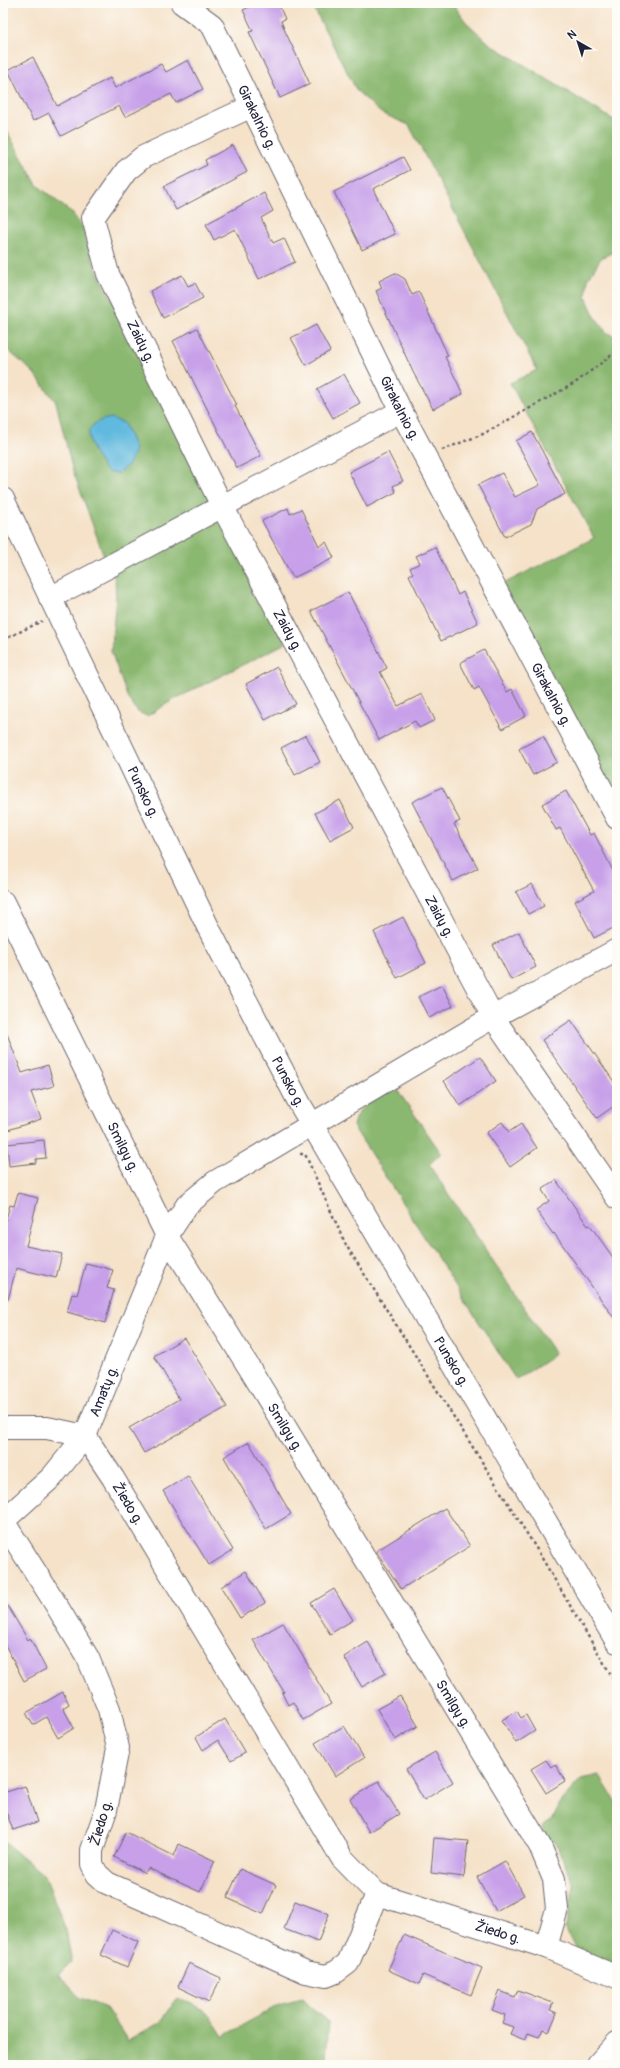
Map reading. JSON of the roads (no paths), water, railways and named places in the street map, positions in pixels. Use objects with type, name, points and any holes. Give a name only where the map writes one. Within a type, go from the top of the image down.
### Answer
[{"type":"street","name":"Girakalnio g.","points":[[182,3],[212,25],[401,411],[617,818]]},
{"type":"street","name":"Zaidų g.","points":[[252,106],[143,157],[126,171],[93,218],[108,274],[222,506],[493,1017],[617,1198]]},
{"type":"street","points":[[55,607],[222,506],[401,411]]},
{"type":"street","name":"Punsko g.","points":[[3,499],[209,929],[312,1125],[617,1642]]},
{"type":"street","name":"Smilgų g.","points":[[3,902],[167,1236],[540,1846],[554,1879],[557,1909],[546,1947]]},
{"type":"street","name":"Amatų g.","points":[[3,1521],[52,1477],[85,1436],[167,1236],[188,1205],[215,1182],[493,1017],[617,950]]},
{"type":"street","points":[[3,1428],[46,1428],[85,1436]]},
{"type":"street","name":"Žiedo g.","points":[[85,1436],[113,1478],[342,1858],[377,1894],[546,1947],[617,1977]]},
{"type":"street","name":"Žiedo g.","points":[[3,1521],[88,1658],[109,1709],[118,1748],[106,1810],[92,1850],[92,1864],[97,1874],[107,1883],[299,1969],[326,1976],[336,1972],[348,1963],[377,1894]]},
{"type":"street","points":[[598,2064],[617,2043]]},
{"type":"water","points":[[111,418],[124,423],[135,449],[130,463],[119,473],[107,472],[95,455],[89,440],[91,428],[96,423]]}]
